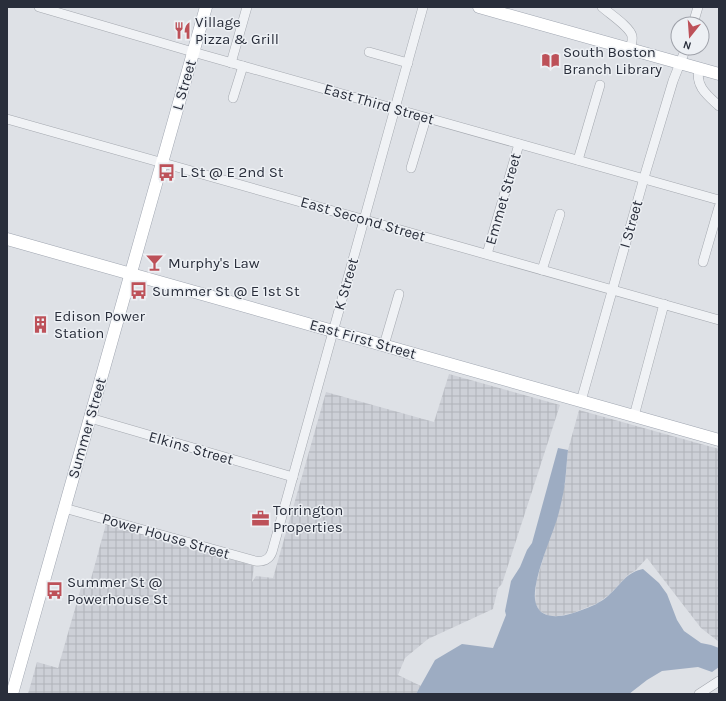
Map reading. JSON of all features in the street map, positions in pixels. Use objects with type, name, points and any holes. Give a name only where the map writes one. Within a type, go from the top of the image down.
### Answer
[{"type":"main road","name":"L Street","points":[[162,162],[206,7]]},
{"type":"main road","points":[[479,7],[719,74]]},
{"type":"main road","name":"Summer Street","points":[[12,694],[162,162]]},
{"type":"main road","name":"East First Street","points":[[7,239],[719,440]]},
{"type":"street","name":"East Third Street","points":[[39,7],[231,63],[719,200]]},
{"type":"street","points":[[231,63],[247,7]]},
{"type":"street","name":"K Street","points":[[267,560],[272,554],[423,7]]},
{"type":"street","points":[[602,7],[631,33],[632,40],[630,49]]},
{"type":"street","points":[[369,52],[408,63]]},
{"type":"street","name":"I Street","points":[[581,401],[643,179],[672,81],[683,56]]},
{"type":"street","points":[[233,98],[243,66]]},
{"type":"street","points":[[700,69],[698,78],[700,86],[719,106]]},
{"type":"street","points":[[578,160],[600,85]]},
{"type":"street","name":"East Second Street","points":[[7,118],[719,320]]},
{"type":"street","points":[[411,168],[426,118]]},
{"type":"street","name":"Emmet Street","points":[[487,254],[519,144]]},
{"type":"street","points":[[703,262],[719,207]]},
{"type":"street","points":[[542,270],[560,214]]},
{"type":"street","points":[[384,345],[399,294]]},
{"type":"street","points":[[634,416],[664,304]]},
{"type":"street","name":"Elkins Street","points":[[90,418],[293,477]]},
{"type":"street","name":"Power House Street","points":[[64,508],[255,561],[267,560]]},
{"type":"street","points":[[699,694],[719,681]]},
{"type":"shaded area","points":[[449,374],[560,405],[502,584],[498,588],[493,609],[428,639],[405,658],[398,675],[421,686],[416,694],[28,694],[37,662],[58,668],[82,584],[89,586],[106,524],[254,566],[252,582],[256,576],[273,578],[326,392],[434,422]]},
{"type":"shaded area","points":[[579,410],[719,449],[719,642],[701,628],[647,558],[610,594],[598,603],[573,613],[558,616],[549,616],[538,609],[535,603],[536,583],[565,483],[568,450]]},
{"type":"water","points":[[558,448],[568,450],[565,481],[558,516],[538,576],[535,596],[536,604],[539,610],[549,615],[561,616],[587,608],[607,597],[629,575],[637,570],[643,569],[659,583],[667,594],[677,620],[684,631],[701,643],[719,648],[719,667],[712,672],[698,667],[662,671],[629,694],[416,694],[435,660],[462,644],[493,648],[506,615],[505,611],[511,581],[532,543]]},
{"type":"place","name":"Village Pizza & Grill","points":[[182,31]]},
{"type":"place","name":"South Boston Branch Library","points":[[550,61]]},
{"type":"place","name":"L St @ E 2nd St","points":[[167,172]]},
{"type":"place","name":"Murphy's Law","points":[[155,263]]},
{"type":"place","name":"Summer St @ E 1st St","points":[[139,291]]},
{"type":"place","name":"Edison Power Station","points":[[41,325]]},
{"type":"place","name":"Torrington Properties","points":[[260,519]]},
{"type":"place","name":"Summer St @ Powerhouse St","points":[[54,591]]}]
